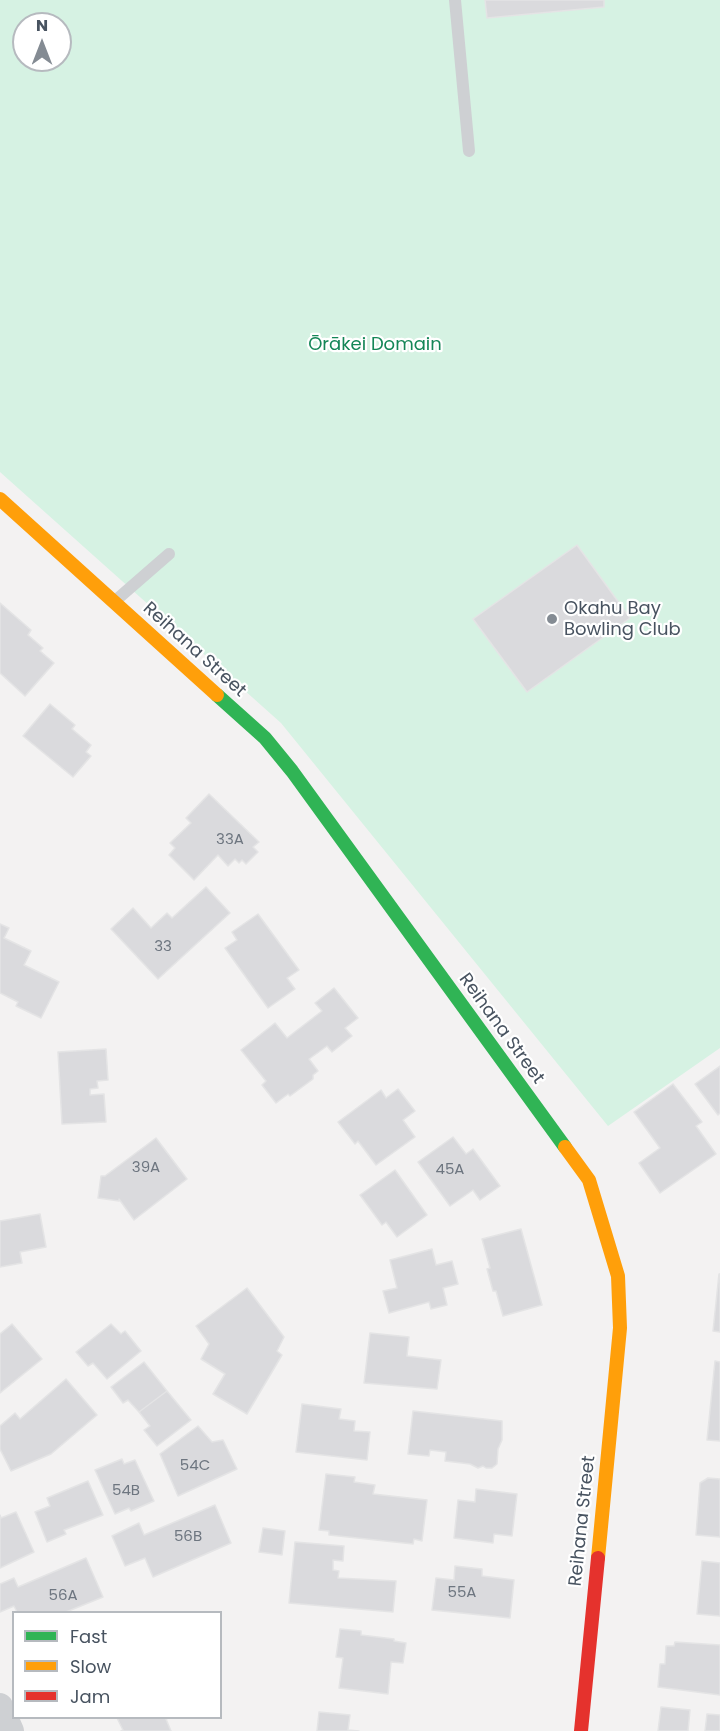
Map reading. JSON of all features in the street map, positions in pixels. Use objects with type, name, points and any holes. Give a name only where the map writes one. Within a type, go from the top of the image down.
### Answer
[{"type":"street","name":"Reihana Street","points":[[0,499],[265,738],[292,771],[589,1180],[618,1276],[620,1328],[580,1731]]},
{"type":"street","points":[[0,1706],[11,1731]]},
{"type":"lane","points":[[455,0],[469,151]]},
{"type":"lane","points":[[114,602],[169,554]]},
{"type":"green space","name":"Ōrākei Domain","points":[[0,0],[720,0],[720,1048],[608,1126],[281,723],[0,472]]},
{"type":"building","points":[[485,0],[604,0],[604,7],[487,18]]},
{"type":"building","name":"Okahu Bay Bowling Club","points":[[577,545],[630,618],[527,692],[473,619]]},
{"type":"building","points":[[0,603],[31,630],[28,635],[43,648],[40,651],[54,663],[25,696],[0,673]]},
{"type":"building","points":[[50,704],[75,725],[72,729],[91,745],[86,752],[91,756],[73,777],[23,736]]},
{"type":"building","points":[[209,794],[259,842],[253,847],[258,852],[246,864],[242,860],[239,863],[235,859],[228,866],[218,855],[194,880],[169,855],[175,848],[170,843],[191,823],[186,818]]},
{"type":"building","points":[[206,887],[230,913],[158,979],[111,929],[133,908],[151,928],[167,913],[172,918]]},
{"type":"building","points":[[258,914],[299,970],[287,978],[295,989],[268,1008],[225,948],[237,940],[232,932]]},
{"type":"building","points":[[0,924],[9,928],[4,938],[31,951],[24,965],[59,982],[41,1018],[16,1006],[18,1002],[0,993]]},
{"type":"building","points":[[334,988],[358,1018],[345,1028],[352,1036],[332,1052],[327,1046],[309,1059],[318,1071],[313,1075],[313,1079],[276,1103],[262,1085],[266,1081],[241,1050],[275,1023],[287,1038],[322,1011],[315,1003]]},
{"type":"building","points":[[106,1049],[108,1080],[97,1081],[98,1088],[90,1089],[90,1095],[104,1094],[106,1122],[62,1124],[58,1052]]},
{"type":"building","points":[[720,1066],[720,1113],[718,1115],[695,1084]]},
{"type":"building","points":[[673,1084],[702,1122],[696,1126],[716,1154],[660,1193],[639,1163],[660,1148],[634,1112]]},
{"type":"building","points":[[398,1089],[415,1111],[403,1120],[415,1137],[376,1165],[358,1141],[355,1144],[338,1122],[381,1090],[386,1098]]},
{"type":"building","points":[[453,1137],[466,1154],[473,1149],[500,1186],[480,1200],[473,1190],[450,1206],[418,1162]]},
{"type":"building","points":[[156,1138],[187,1179],[134,1220],[119,1199],[119,1201],[98,1198],[101,1176],[105,1176]]},
{"type":"building","points":[[395,1170],[427,1215],[397,1237],[386,1222],[382,1225],[360,1195]]},
{"type":"building","points":[[40,1214],[46,1247],[20,1252],[22,1263],[0,1267],[0,1221]]},
{"type":"building","points":[[521,1229],[542,1305],[503,1316],[487,1269],[490,1268],[482,1239]]},
{"type":"building","points":[[432,1249],[436,1265],[452,1261],[458,1284],[443,1288],[447,1305],[431,1309],[429,1302],[389,1313],[383,1291],[397,1288],[390,1260]]},
{"type":"building","points":[[720,1274],[720,1332],[713,1331]]},
{"type":"building","points":[[247,1288],[284,1337],[277,1351],[282,1355],[247,1414],[213,1394],[225,1374],[201,1359],[209,1344],[196,1326]]},
{"type":"building","points":[[12,1324],[42,1359],[0,1393],[0,1334]]},
{"type":"building","points":[[111,1324],[121,1334],[125,1331],[141,1351],[107,1379],[93,1363],[88,1366],[76,1352]]},
{"type":"building","points":[[370,1333],[409,1337],[407,1356],[441,1360],[437,1389],[364,1383]]},
{"type":"building","points":[[715,1361],[720,1362],[720,1441],[707,1440]]},
{"type":"building","points":[[144,1362],[167,1391],[139,1412],[128,1400],[123,1403],[111,1387]]},
{"type":"building","points":[[66,1379],[97,1415],[51,1454],[11,1471],[0,1449],[0,1426],[15,1413],[20,1419]]},
{"type":"building","points":[[167,1391],[191,1420],[157,1446],[144,1430],[150,1426],[139,1412]]},
{"type":"building","points":[[302,1404],[341,1409],[339,1419],[355,1421],[354,1431],[370,1432],[367,1460],[296,1452]]},
{"type":"building","points":[[413,1411],[502,1421],[502,1440],[498,1449],[497,1464],[492,1468],[483,1466],[478,1468],[470,1464],[445,1461],[446,1452],[430,1450],[429,1456],[408,1454]]},
{"type":"building","points":[[198,1426],[212,1442],[223,1440],[237,1469],[178,1496],[160,1454]]},
{"type":"building","points":[[122,1459],[124,1464],[135,1460],[154,1501],[131,1511],[129,1508],[115,1514],[95,1470]]},
{"type":"building","points":[[326,1474],[355,1477],[354,1482],[375,1485],[373,1494],[427,1500],[422,1541],[414,1539],[413,1544],[329,1535],[329,1531],[319,1530]]},
{"type":"building","points":[[708,1478],[720,1479],[720,1537],[696,1535],[700,1483]]},
{"type":"building","points":[[88,1481],[103,1515],[64,1530],[66,1534],[47,1542],[35,1512],[50,1506],[47,1498]]},
{"type":"building","points":[[476,1489],[517,1494],[512,1536],[494,1534],[493,1543],[454,1538],[458,1500],[475,1502]]},
{"type":"building","points":[[215,1505],[231,1543],[153,1577],[145,1558],[125,1566],[112,1536],[139,1523],[144,1535]]},
{"type":"building","points":[[16,1512],[34,1552],[0,1568],[0,1515],[1,1518]]},
{"type":"building","points":[[263,1528],[285,1531],[282,1555],[259,1552]]},
{"type":"building","points":[[295,1542],[344,1546],[343,1561],[333,1560],[333,1570],[339,1571],[338,1578],[396,1581],[393,1612],[289,1603]]},
{"type":"building","points":[[86,1558],[103,1597],[68,1611],[16,1611],[14,1606],[0,1612],[0,1584],[14,1578],[18,1587]]},
{"type":"building","points":[[702,1561],[720,1563],[720,1616],[697,1614]]},
{"type":"building","points":[[455,1566],[482,1569],[482,1576],[514,1580],[510,1618],[432,1610],[436,1578],[454,1580]]},
{"type":"building","points":[[340,1629],[361,1631],[361,1635],[394,1639],[394,1641],[406,1643],[403,1663],[391,1662],[388,1694],[339,1688],[343,1658],[336,1657]]},
{"type":"building","points":[[675,1642],[720,1645],[720,1695],[658,1687],[660,1664],[665,1664],[666,1646],[674,1646]]},
{"type":"building","points":[[661,1707],[690,1710],[688,1731],[658,1731]]},
{"type":"building","points":[[319,1712],[350,1715],[348,1730],[359,1731],[317,1731]]},
{"type":"building","points":[[707,1714],[720,1715],[720,1731],[705,1731]]},
{"type":"building","points":[[118,1719],[166,1719],[171,1731],[121,1731],[123,1730]]},
{"type":"traffic: fast","points":[[217,695],[265,738],[292,771],[565,1147]]},
{"type":"traffic: slow","points":[[0,499],[217,695]]},
{"type":"traffic: slow","points":[[565,1147],[589,1180],[618,1276],[620,1328],[598,1558]]},
{"type":"traffic: jam","points":[[581,1731],[598,1558]]},
{"type":"place","name":"Okahu Bay Bowling Club","points":[[552,619]]}]
